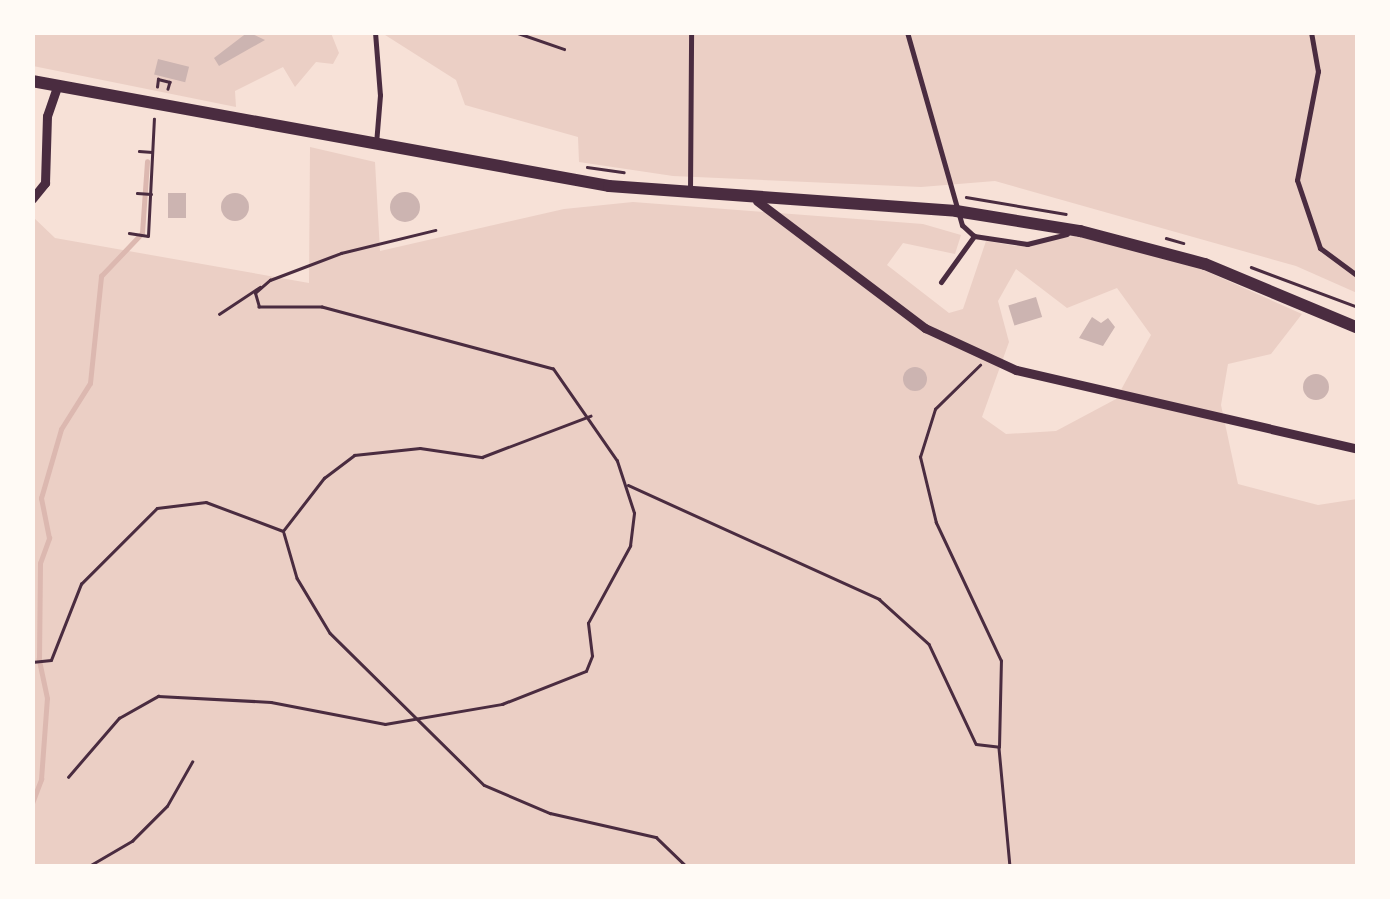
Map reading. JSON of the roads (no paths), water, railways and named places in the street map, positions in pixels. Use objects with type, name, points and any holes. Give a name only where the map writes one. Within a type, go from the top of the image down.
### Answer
[{"type":"main road","points":[[32,81],[376,144],[690,195],[956,211],[1080,231],[1205,264],[1357,326]]},
{"type":"street","points":[[32,199],[46,183],[47,116],[57,87]]},
{"type":"street","points":[[757,201],[925,328],[992,357],[1082,387],[1358,448]]},
{"type":"lane","points":[[374,32],[380,95],[376,144]]},
{"type":"lane","points":[[690,32],[690,195]]},
{"type":"lane","points":[[907,32],[956,188],[956,211],[974,236],[1026,244],[1080,231]]},
{"type":"lane","points":[[1310,32],[1318,71],[1297,180],[1320,248],[1358,276]]},
{"type":"lane","points":[[942,282],[974,236]]},
{"type":"waterway","points":[[32,803],[41,779],[47,698],[39,659],[40,563],[49,538],[41,498],[61,429],[90,383],[101,276],[142,233],[147,161]]}]
